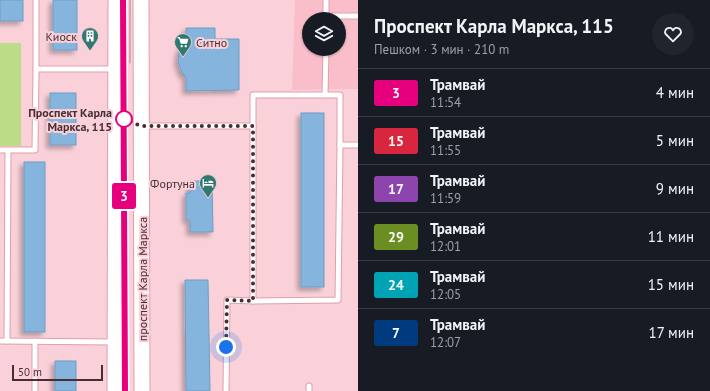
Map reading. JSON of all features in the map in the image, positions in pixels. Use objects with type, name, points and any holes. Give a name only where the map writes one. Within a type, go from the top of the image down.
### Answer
[{"type":"main road","points":[[115,391],[116,0]]},
{"type":"main road","name":"проспект Карла Маркса","points":[[141,0],[142,391]]},
{"type":"lane","points":[[0,150],[35,150],[36,0]]},
{"type":"lane","points":[[326,0],[326,12]]},
{"type":"lane","points":[[346,17],[358,16]]},
{"type":"lane","points":[[325,95],[326,56]]},
{"type":"lane","points":[[36,69],[115,69]]},
{"type":"lane","points":[[226,391],[227,300],[253,301],[338,300],[340,95],[253,95],[253,301]]},
{"type":"lane","points":[[141,126],[253,126]]},
{"type":"lane","points":[[340,145],[358,145]]},
{"type":"lane","points":[[7,341],[8,150]]},
{"type":"lane","points":[[0,341],[115,342]]},
{"type":"lane","points":[[35,341],[35,391]]},
{"type":"shaded area","points":[[295,0],[358,0],[358,89],[292,90]]},
{"type":"green space","points":[[0,43],[21,43],[21,146],[0,146]]},
{"type":"building","points":[[0,0],[23,0],[23,21],[0,21]]},
{"type":"building","points":[[53,0],[77,0],[77,50],[53,50]]},
{"type":"building","points":[[186,28],[215,28],[215,39],[239,39],[239,90],[186,91],[186,77],[182,73],[178,62],[179,52],[182,46],[186,43]]},
{"type":"building","points":[[50,93],[76,93],[76,145],[50,145]]},
{"type":"building","points":[[301,113],[324,113],[324,287],[301,287]]},
{"type":"building","points":[[24,162],[45,162],[45,332],[24,332]]},
{"type":"building","points":[[190,181],[212,181],[213,232],[190,232],[190,220],[186,220],[186,193],[190,193]]},
{"type":"building","points":[[185,280],[208,280],[210,391],[186,391]]},
{"type":"building","points":[[55,361],[76,361],[76,391],[55,391]]},
{"type":"tram line","points":[[123,0],[125,391]]},
{"type":"tram line","name":"3","points":[[123,0],[125,391]]},
{"type":"tram line","points":[[130,0],[130,63]]},
{"type":"place","name":"Киоск","points":[[90,51]]},
{"type":"place","name":"Ситно","points":[[183,57]]},
{"type":"place","name":"Проспект Карла Маркса, 115","points":[[124,119]]},
{"type":"place","name":"Фортуна","points":[[208,198]]},
{"type":"route","points":[[124,119],[141,126],[253,126],[253,301],[227,300],[226,347]]}]
